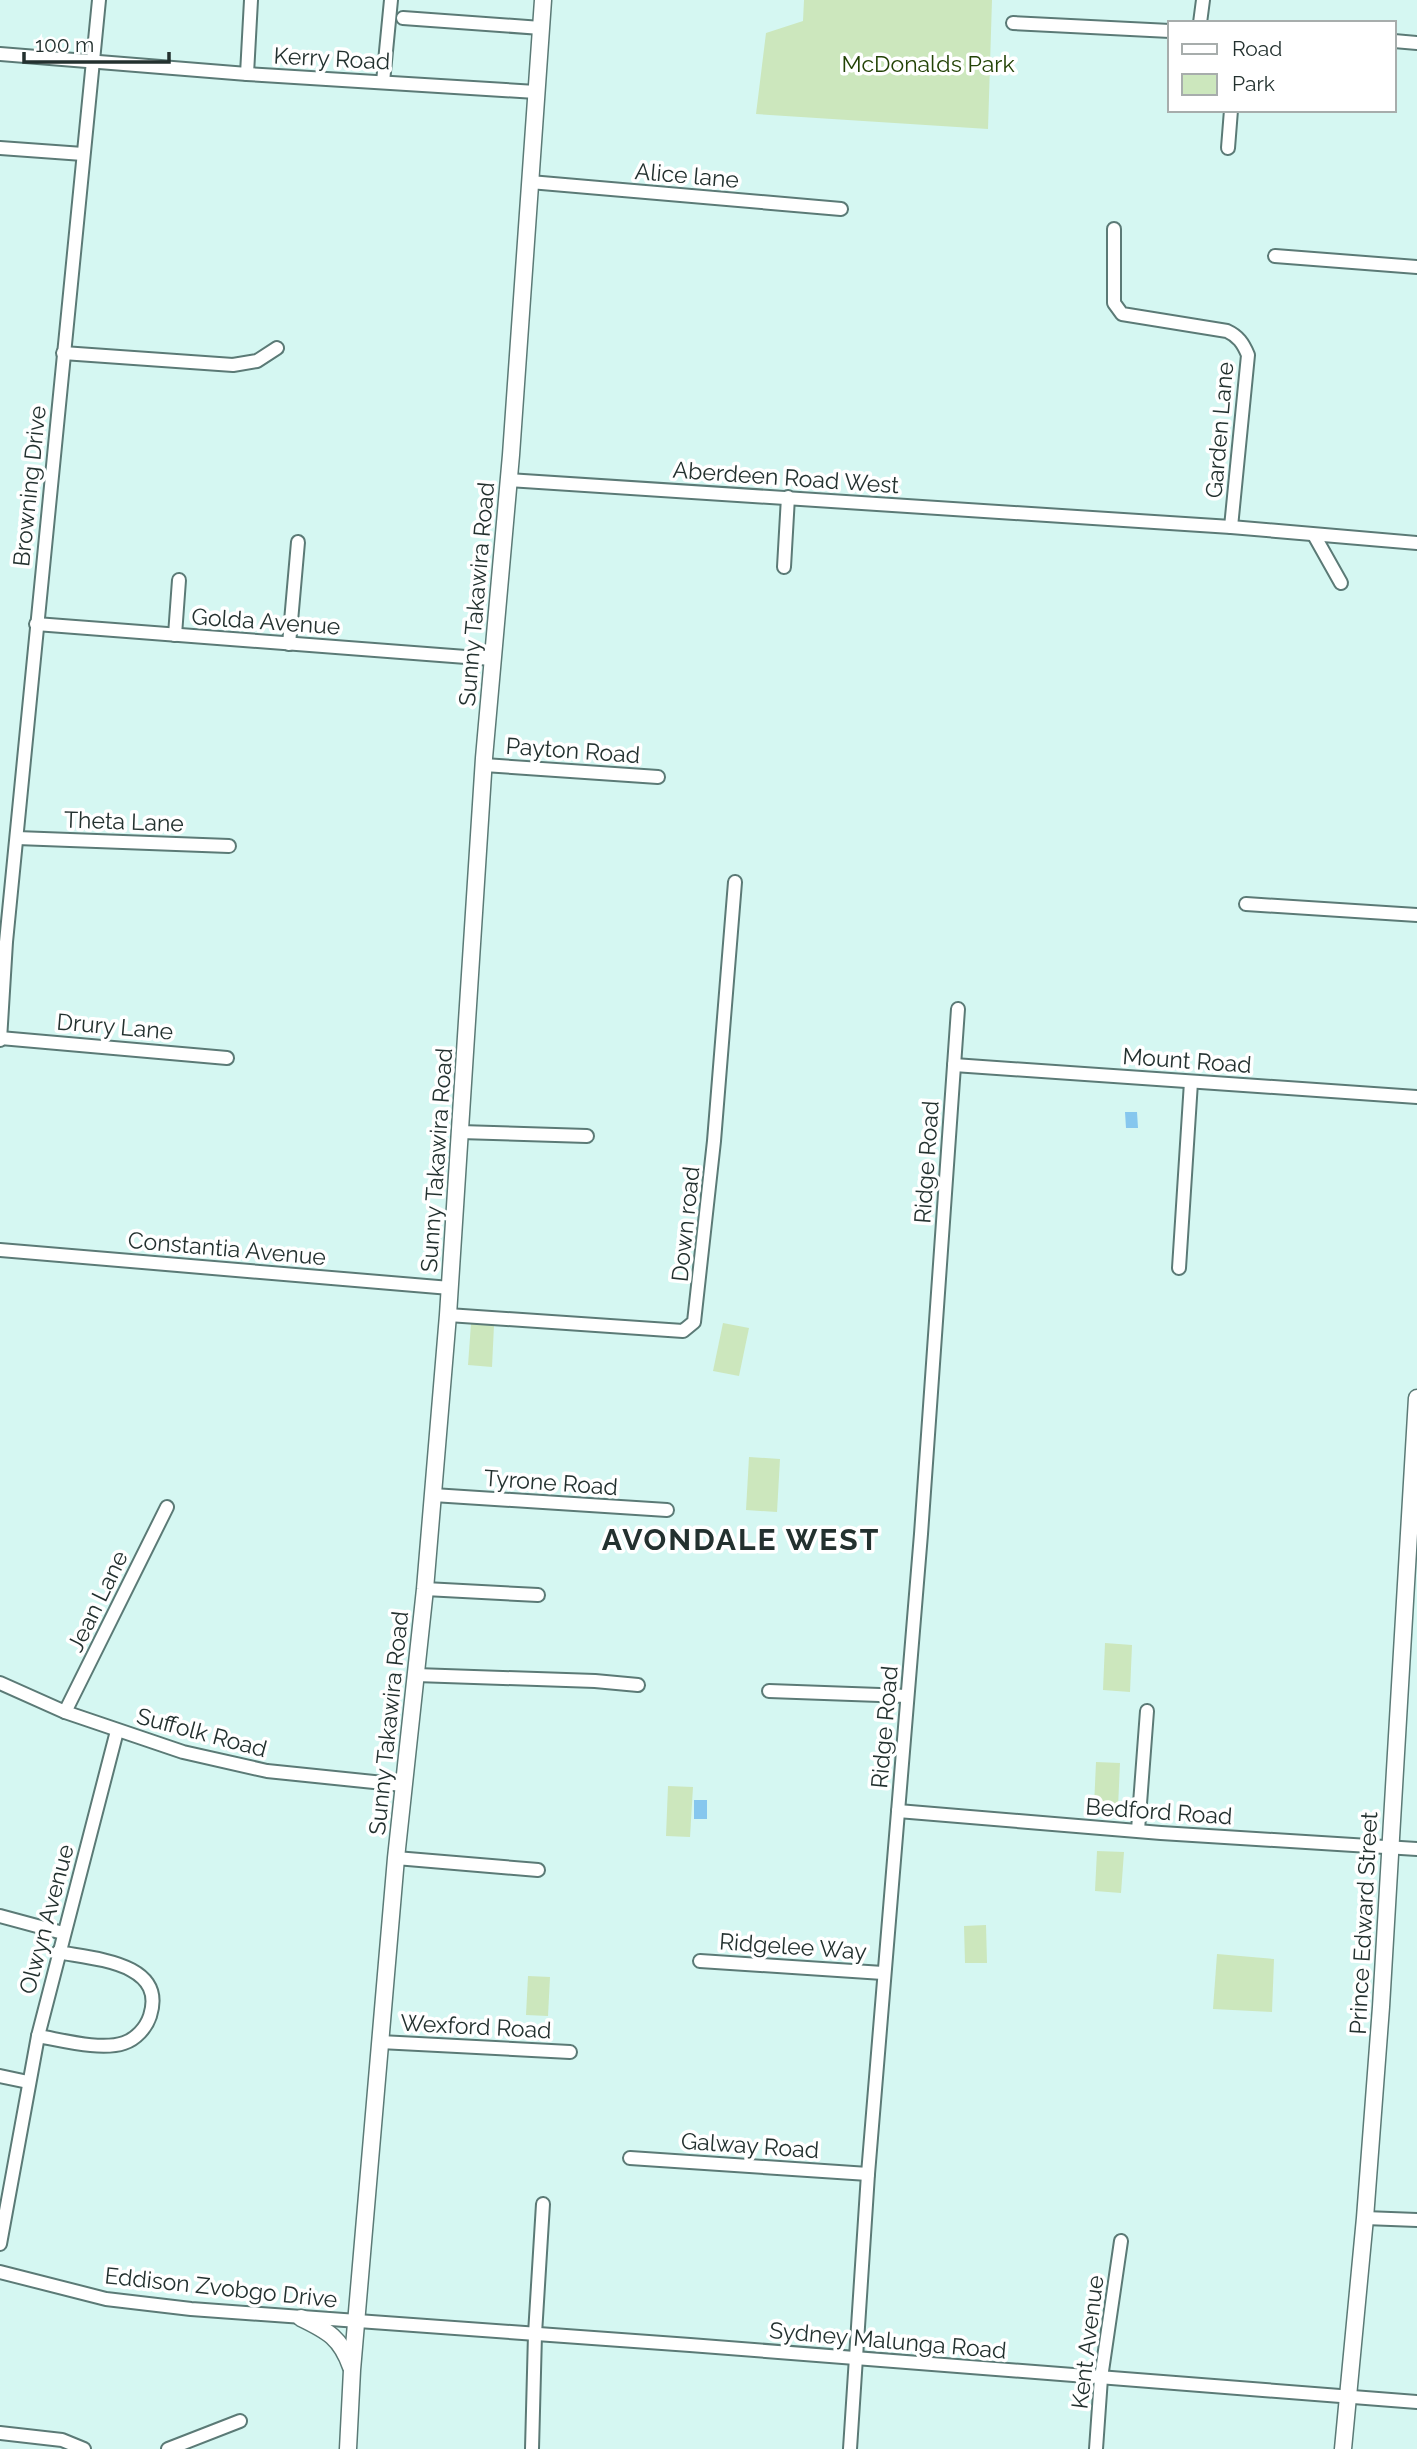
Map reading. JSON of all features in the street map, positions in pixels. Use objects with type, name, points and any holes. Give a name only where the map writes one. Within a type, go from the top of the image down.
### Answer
[{"type":"main road","name":"Sunny Takawira Road","points":[[348,2449],[352,2370],[396,1858],[425,1590],[448,1315],[484,765],[543,0]]},
{"type":"main road","name":"Prince Edward Street","points":[[1343,2449],[1365,2218],[1382,1994],[1417,1405]]},
{"type":"main road","points":[[301,2318],[328,2331],[338,2341],[346,2352],[352,2370]]},
{"type":"street","name":"Browning Drive","points":[[0,1039],[3,941],[17,838],[99,0]]},
{"type":"street","points":[[247,74],[251,0]]},
{"type":"street","points":[[383,82],[391,0]]},
{"type":"street","points":[[1199,21],[1203,0]]},
{"type":"street","points":[[403,18],[541,28]]},
{"type":"street","points":[[1013,23],[1168,31]]},
{"type":"street","points":[[1396,41],[1417,43]]},
{"type":"street","name":"Kerry Road","points":[[0,54],[247,74],[536,92]]},
{"type":"street","points":[[1228,148],[1231,112]]},
{"type":"street","points":[[0,148],[83,153]]},
{"type":"street","name":"Alice lane","points":[[530,182],[841,209]]},
{"type":"street","name":"Garden Lane","points":[[1114,229],[1114,303],[1122,314],[1227,331],[1240,339],[1245,346],[1248,355],[1231,527]]},
{"type":"street","points":[[1275,256],[1417,267]]},
{"type":"street","points":[[63,353],[233,365],[257,360],[277,348]]},
{"type":"street","name":"Aberdeen Road West","points":[[508,480],[1231,527],[1417,543]]},
{"type":"street","points":[[784,567],[788,497]]},
{"type":"street","points":[[1314,535],[1341,583]]},
{"type":"street","points":[[289,644],[298,542]]},
{"type":"street","points":[[175,635],[179,580]]},
{"type":"street","name":"Golda Avenue","points":[[36,624],[492,659]]},
{"type":"street","name":"Payton Road","points":[[484,765],[658,777]]},
{"type":"street","name":"Theta Lane","points":[[17,838],[229,846]]},
{"type":"street","name":"Down road","points":[[448,1315],[683,1331],[694,1322],[714,1141],[735,882]]},
{"type":"street","points":[[1246,904],[1417,915]]},
{"type":"street","name":"Ridge Road","points":[[850,2449],[883,1973],[921,1534],[958,1009]]},
{"type":"street","name":"Drury Lane","points":[[0,1039],[227,1058]]},
{"type":"street","name":"Mount Road","points":[[954,1065],[1417,1097]]},
{"type":"street","points":[[1179,1268],[1191,1082]]},
{"type":"street","points":[[460,1132],[587,1136]]},
{"type":"street","name":"Constantia Avenue","points":[[0,1250],[450,1288]]},
{"type":"street","name":"Tyrone Road","points":[[433,1495],[667,1510]]},
{"type":"street","name":"Jean Lane","points":[[65,1712],[167,1507]]},
{"type":"street","points":[[425,1590],[538,1595]]},
{"type":"street","points":[[416,1675],[638,1685]]},
{"type":"street","name":"Suffolk Road","points":[[0,1683],[65,1712],[183,1752],[267,1771],[403,1785]]},
{"type":"street","points":[[769,1691],[907,1696]]},
{"type":"street","points":[[1138,1830],[1147,1711]]},
{"type":"street","name":"Olwyn Avenue","points":[[0,2244],[38,2036],[117,1731]]},
{"type":"street","name":"Bedford Road","points":[[898,1811],[1417,1850]]},
{"type":"street","points":[[396,1858],[538,1870]]},
{"type":"street","points":[[0,1916],[63,1933]]},
{"type":"street","points":[[38,2036],[104,2046],[124,2043],[136,2037],[149,2020],[152,2008],[148,1983],[132,1970],[58,1952]]},
{"type":"street","name":"Ridgelee Way","points":[[700,1961],[883,1973]]},
{"type":"street","name":"Wexford Road","points":[[380,2042],[570,2052]]},
{"type":"street","points":[[0,2076],[28,2082]]},
{"type":"street","name":"Galway Road","points":[[630,2158],[868,2174]]},
{"type":"street","points":[[532,2449],[535,2334],[543,2204]]},
{"type":"street","points":[[1365,2218],[1417,2220]]},
{"type":"street","name":"Kent Avenue","points":[[1096,2449],[1101,2378],[1121,2241]]},
{"type":"street","name":"Eddison Zvobgo Drive","points":[[0,2272],[106,2299],[191,2309],[356,2321]]},
{"type":"street","name":"Sydney Malunga Road","points":[[356,2321],[1417,2402]]},
{"type":"street","points":[[168,2449],[240,2421]]},
{"type":"street","points":[[0,2433],[62,2440],[84,2449]]},
{"type":"green space","name":"McDonalds Park","points":[[804,0],[992,0],[988,129],[756,114],[766,33],[803,21]]},
{"type":"green space","points":[[723,1323],[749,1328],[739,1376],[713,1371]]},
{"type":"green space","points":[[471,1324],[494,1325],[492,1367],[468,1365]]},
{"type":"green space","points":[[749,1457],[780,1459],[777,1512],[746,1510]]},
{"type":"green space","points":[[1105,1643],[1132,1645],[1130,1692],[1103,1690]]},
{"type":"green space","points":[[1096,1762],[1120,1763],[1118,1808],[1094,1807]]},
{"type":"green space","points":[[668,1786],[693,1787],[690,1837],[666,1836]]},
{"type":"green space","points":[[1097,1851],[1124,1852],[1121,1893],[1095,1891]]},
{"type":"green space","points":[[986,1925],[987,1963],[965,1963],[964,1926]]},
{"type":"green space","points":[[1217,1954],[1274,1959],[1272,2012],[1213,2009]]},
{"type":"green space","points":[[528,1976],[550,1977],[548,2016],[526,2015]]},
{"type":"water","points":[[1125,1112],[1137,1112],[1138,1128],[1126,1128]]},
{"type":"water","points":[[694,1800],[707,1800],[707,1819],[694,1819]]},
{"type":"district","name":"AVONDALE WEST","points":[[741,1539]]}]
